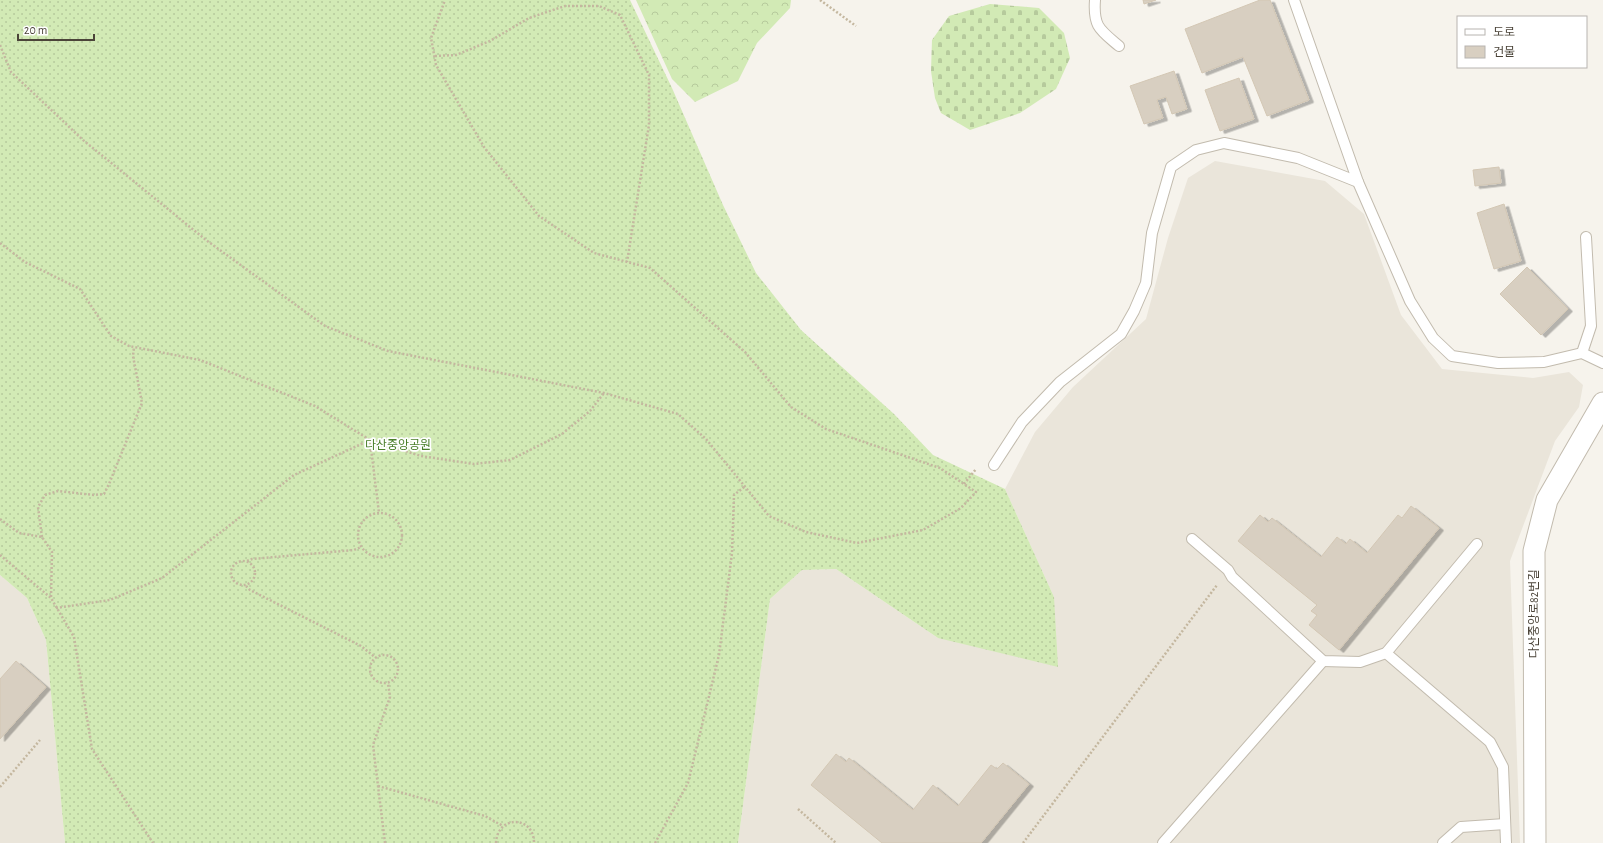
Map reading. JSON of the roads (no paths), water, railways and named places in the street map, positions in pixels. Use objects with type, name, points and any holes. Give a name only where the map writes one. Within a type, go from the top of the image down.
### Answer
[{"type":"street","name":"다산중앙로82번길","points":[[1535,843],[1534,551],[1547,500],[1603,402]]},
{"type":"lane","points":[[1095,0],[1094,14],[1099,29],[1119,46]]},
{"type":"lane","points":[[1294,0],[1358,182],[1410,301],[1433,338],[1452,356],[1498,363],[1544,362],[1582,353],[1603,363]]},
{"type":"lane","points":[[994,465],[1028,416],[1060,382],[1121,334],[1134,311],[1146,283],[1152,233],[1171,167],[1196,150],[1224,143],[1298,158],[1358,182]]},
{"type":"lane","points":[[1582,353],[1591,326],[1586,236]]},
{"type":"lane","points":[[1192,539],[1228,570],[1232,577],[1322,661],[1360,662],[1386,653],[1477,544]]},
{"type":"lane","points":[[1386,653],[1490,742],[1504,767],[1506,843]]},
{"type":"lane","points":[[1163,843],[1322,661]]},
{"type":"lane","points":[[1442,843],[1461,827],[1505,824]]},
{"type":"park label","name":"다산중앙공원","points":[[398,445]]}]
